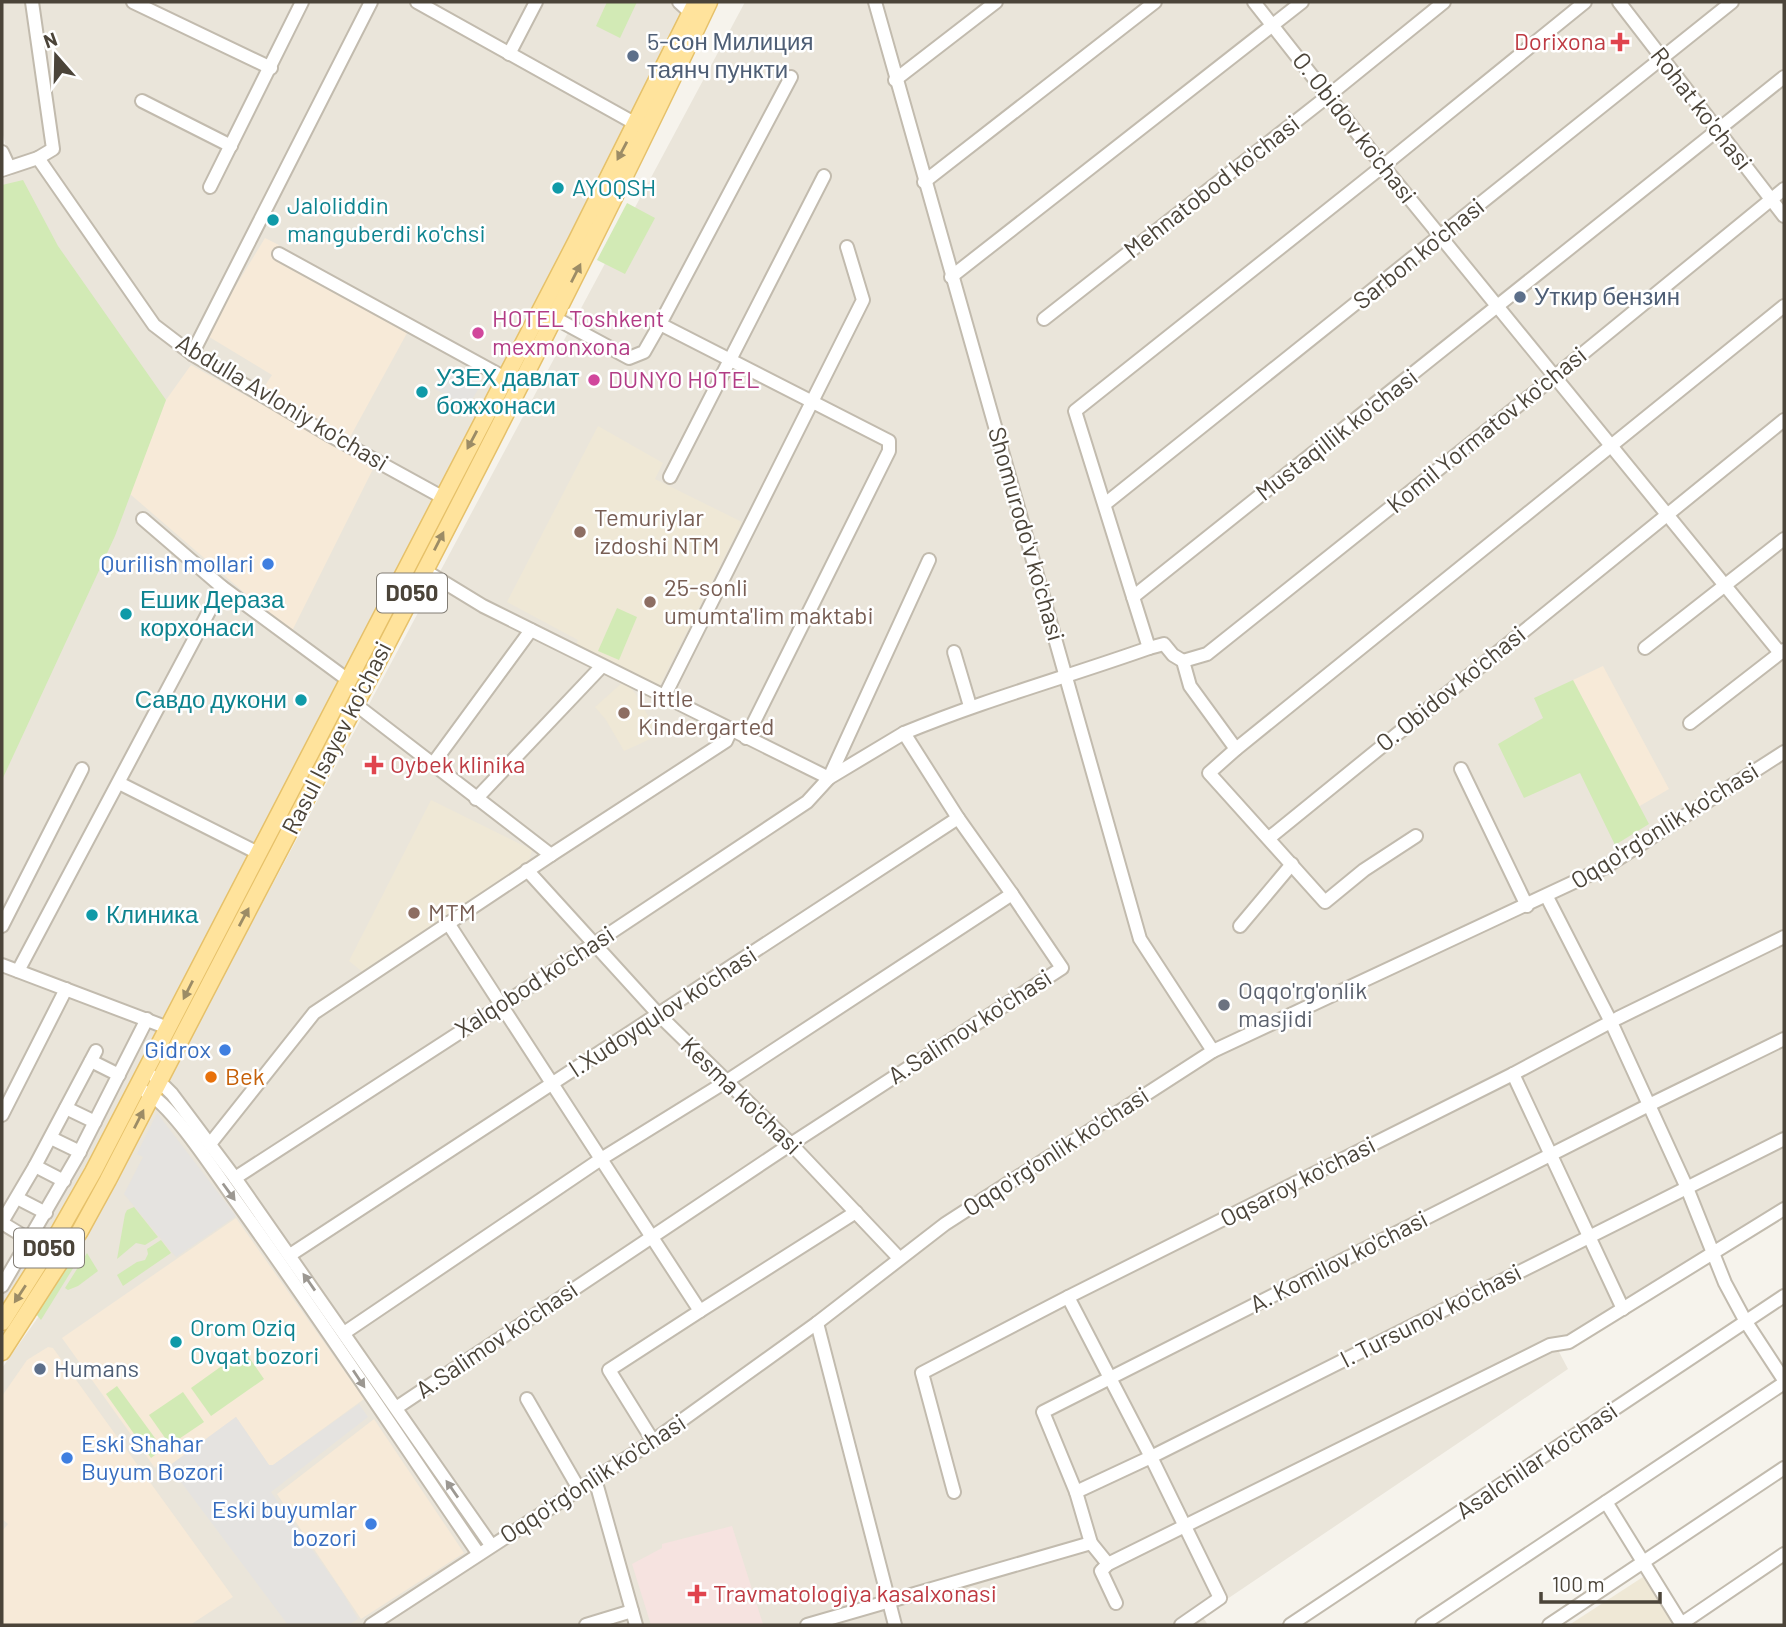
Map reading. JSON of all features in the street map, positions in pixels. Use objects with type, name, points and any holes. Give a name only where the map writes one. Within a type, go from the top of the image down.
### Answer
[{"type":"main road","name":"Rasul Isayev ko'chasi","points":[[2,1322],[77,1201],[136,1088],[152,1076],[355,704],[520,386],[709,2]]},
{"type":"main road","name":"Rasul Isayev ko'chasi","points":[[2,1352],[94,1206],[152,1095],[152,1076],[168,1028],[636,124],[689,5]]},
{"type":"main road","points":[[506,378],[520,386]]},
{"type":"street","points":[[2,152],[5,168],[38,158],[53,149],[32,2]]},
{"type":"street","points":[[133,2],[271,68]]},
{"type":"street","points":[[210,187],[302,2]]},
{"type":"street","points":[[192,354],[371,2]]},
{"type":"street","points":[[418,2],[636,124]]},
{"type":"street","points":[[509,54],[536,2]]},
{"type":"street","name":"Shomurodo'v ko'chasi","points":[[875,2],[1140,939],[1213,1051]]},
{"type":"street","points":[[895,80],[996,2]]},
{"type":"street","points":[[924,182],[1154,2]]},
{"type":"street","name":"O. Obidov ko'chasi","points":[[1254,2],[1383,166],[1666,514]]},
{"type":"street","points":[[951,277],[1302,2]]},
{"type":"street","name":"Mehnatobod ko'chasi","points":[[1044,319],[1444,2]]},
{"type":"street","points":[[1149,648],[1075,411],[1585,2]]},
{"type":"street","name":"Rohat ko'chasi","points":[[1619,2],[1784,216]]},
{"type":"street","name":"Sarbon ko'chasi","points":[[1105,504],[1732,2]]},
{"type":"street","points":[[554,317],[629,358],[644,352],[791,77]]},
{"type":"street","name":"Mustaqillik ko'chasi","points":[[1133,597],[1784,77]]},
{"type":"street","points":[[142,101],[231,146]]},
{"type":"street","name":"Abdulla Avloniy ko'chasi","points":[[38,158],[154,325],[192,354],[331,436],[442,497]]},
{"type":"street","points":[[670,477],[824,176]]},
{"type":"street","name":"Komil Yormatov ko'chasi","points":[[1183,661],[1207,654],[1784,189]]},
{"type":"street","points":[[664,697],[863,300],[847,247]]},
{"type":"street","points":[[279,254],[506,378]]},
{"type":"street","points":[[1416,836],[1364,870],[1325,902],[1209,773],[1784,306]]},
{"type":"street","points":[[660,324],[889,440],[889,451],[746,738]]},
{"type":"street","name":"O. Obidov ko'chasi","points":[[1269,838],[1784,420]]},
{"type":"street","points":[[1666,514],[1782,652],[1690,723]]},
{"type":"street","points":[[143,519],[222,587],[348,680]]},
{"type":"street","points":[[1645,648],[1784,538]]},
{"type":"street","points":[[829,778],[929,560]]},
{"type":"street","points":[[424,570],[483,606],[829,778]]},
{"type":"street","points":[[18,971],[222,587]]},
{"type":"street","points":[[432,765],[531,630]]},
{"type":"street","points":[[829,778],[904,733],[970,706],[1068,677],[1164,644],[1183,661],[1190,686],[1236,749]]},
{"type":"street","points":[[954,652],[970,706]]},
{"type":"street","points":[[476,799],[602,666]]},
{"type":"street","points":[[355,704],[551,855]]},
{"type":"street","points":[[208,1148],[314,1013],[726,741],[731,730]]},
{"type":"street","points":[[344,1333],[601,1159],[727,1081],[1012,894],[958,818],[904,733]]},
{"type":"street","name":"Oqqo'rg'onlik ko'chasi","points":[[371,1625],[653,1441],[817,1323],[945,1224],[1213,1051],[1547,897],[1604,868],[1784,752]]},
{"type":"street","points":[[2,926],[82,769]]},
{"type":"street","points":[[1461,769],[1527,906]]},
{"type":"street","name":"Xalqobod ko'chasi","points":[[235,1178],[807,802],[829,778]]},
{"type":"street","points":[[119,783],[258,853]]},
{"type":"street","name":"I.Xudoyqulov ko'chasi","points":[[290,1255],[958,818]]},
{"type":"street","points":[[1240,926],[1292,864]]},
{"type":"street","name":"Kesma ko'chasi","points":[[527,870],[659,1015],[791,1144],[899,1258]]},
{"type":"street","name":"A.Salimov ko'chasi","points":[[396,1408],[791,1144],[1062,968],[1012,894]]},
{"type":"street","points":[[1422,1625],[1784,1381],[1724,1283],[1687,1188],[1611,1022],[1547,897]]},
{"type":"street","points":[[449,923],[700,1311]]},
{"type":"street","name":"Oqsaroy ko'chasi","points":[[954,1492],[922,1373],[1611,1022],[1784,937]]},
{"type":"street","points":[[2,965],[168,1028]]},
{"type":"street","points":[[2,1115],[66,989]]},
{"type":"street","points":[[2,1286],[6,1270],[30,1240],[80,1152],[147,1019]]},
{"type":"street","name":"A. Komilov ko'chasi","points":[[1108,1564],[1091,1543],[1076,1492],[1043,1412],[1784,1039]]},
{"type":"street","points":[[30,1240],[2,1222],[51,1138],[94,1056],[119,1075]]},
{"type":"street","points":[[1513,1074],[1549,1156],[1623,1309]]},
{"type":"street","points":[[152,1076],[208,1148],[283,1266],[381,1399],[396,1408],[492,1545]]},
{"type":"street","points":[[136,1088],[161,1102],[235,1178],[344,1333],[381,1399],[478,1553]]},
{"type":"street","points":[[66,1108],[95,1122]]},
{"type":"street","points":[[51,1138],[80,1152]]},
{"type":"street","name":"I. Tursunov ko'chasi","points":[[1076,1492],[1151,1457],[1784,1139]]},
{"type":"street","points":[[35,1166],[64,1181]]},
{"type":"street","points":[[17,1198],[46,1213]]},
{"type":"street","points":[[1116,1603],[1101,1571],[1108,1564],[1550,1345],[1569,1342],[1784,1209]]},
{"type":"street","points":[[653,1441],[609,1370],[856,1213]]},
{"type":"street","name":"Asalchilar ko'chasi","points":[[1290,1625],[1784,1296]]},
{"type":"street","points":[[1068,1297],[1220,1598],[1181,1625]]},
{"type":"street","points":[[817,1323],[894,1625]]},
{"type":"street","points":[[527,1399],[579,1489]]},
{"type":"street","points":[[1549,1625],[1784,1468]]},
{"type":"street","points":[[595,1479],[636,1625]]},
{"type":"street","points":[[1606,1502],[1682,1624],[1784,1554]]},
{"type":"street","points":[[807,1625],[1091,1543]]},
{"type":"street","points":[[586,1625],[632,1611]]},
{"type":"shaded area","points":[[2,2],[691,2],[63,1216],[2,1309],[2,179],[13,175],[2,131]]},
{"type":"shaded area","points":[[745,2],[1784,2],[1784,1216],[1558,1350],[1568,1369],[1202,1616],[1208,1625],[2,1625],[2,1368],[49,1302]]},
{"type":"shaded area","points":[[265,238],[279,245],[272,258],[407,333],[349,439],[264,387],[272,375],[206,335]]},
{"type":"shaded area","name":"Qurilish mollari","points":[[191,365],[374,467],[291,633],[130,494],[166,400]]},
{"type":"shaded area","points":[[447,366],[481,384],[468,407],[435,389]]},
{"type":"shaded area","points":[[598,426],[663,463],[655,479],[742,522],[659,687],[576,645],[578,640],[507,602]]},
{"type":"shaded area","points":[[1603,666],[1669,789],[1638,807],[1573,680]]},
{"type":"shaded area","name":"Little Kindergarted","points":[[624,681],[635,693],[659,735],[624,751],[595,707]]},
{"type":"shaded area","name":"MTM","points":[[431,800],[532,850],[528,865],[364,973],[349,961]]},
{"type":"shaded area","points":[[157,1113],[236,1216],[176,1257],[124,1194],[143,1157],[137,1154]]},
{"type":"shaded area","points":[[236,1218],[364,1399],[273,1465],[269,1465],[236,1417],[169,1466],[164,1460],[155,1468],[62,1338]]},
{"type":"shaded area","name":"Eski Shahar Buyum Bozori","points":[[48,1347],[53,1348],[233,1597],[190,1625],[2,1625],[2,1531],[8,1524],[2,1519],[2,1396],[27,1360]]},
{"type":"shaded area","points":[[359,1404],[368,1417],[271,1492],[341,1590],[358,1619],[348,1625],[288,1625],[169,1466],[236,1417],[269,1465],[273,1465]]},
{"type":"shaded area","name":"Eski buyumlar bozori","points":[[374,1419],[464,1553],[361,1619],[277,1494]]},
{"type":"shaded area","name":"Travmatologiya kasalxonasi","points":[[732,1526],[763,1624],[651,1625],[632,1564],[662,1548],[662,1544]]},
{"type":"shaded area","points":[[1643,1577],[1673,1625],[1569,1625]]},
{"type":"green space","points":[[607,2],[637,2],[620,38],[596,26]]},
{"type":"green space","points":[[23,180],[58,246],[166,400],[115,536],[2,780],[2,185]]},
{"type":"green space","points":[[627,203],[655,218],[625,274],[597,260]]},
{"type":"green space","points":[[617,608],[637,617],[619,660],[598,651]]},
{"type":"green space","points":[[1573,680],[1649,824],[1615,845],[1580,773],[1524,798],[1498,744],[1543,718],[1534,698]]},
{"type":"green space","points":[[134,1207],[158,1237],[145,1245],[136,1243],[117,1259],[125,1214]]},
{"type":"green space","points":[[161,1240],[171,1253],[123,1286],[117,1275],[145,1260],[147,1249]]},
{"type":"green space","points":[[81,1242],[85,1249],[41,1320],[36,1314]]},
{"type":"green space","points":[[87,1253],[98,1271],[68,1290],[65,1288]]},
{"type":"green space","points":[[244,1350],[264,1379],[211,1416],[191,1388]]},
{"type":"green space","points":[[117,1386],[163,1449],[151,1458],[106,1394]]},
{"type":"green space","points":[[183,1392],[204,1422],[170,1445],[149,1415]]},
{"type":"place","name":"Dorixona","points":[[1620,42]]},
{"type":"place","name":"5-сон Милиция таянч пункти","points":[[633,56]]},
{"type":"place","name":"AYOQSH","points":[[558,188]]},
{"type":"place","name":"Jaloliddin manguberdi ko'chsi","points":[[273,220]]},
{"type":"place","name":"Уткир бензин","points":[[1520,297]]},
{"type":"place","name":"HOTEL Toshkent mexmonxona","points":[[478,333]]},
{"type":"place","name":"DUNYO HOTEL","points":[[594,380]]},
{"type":"place","name":"УЗЕХ давлат божхонаси","points":[[422,392]]},
{"type":"place","name":"Temuriylar izdoshi NTM","points":[[580,532]]},
{"type":"place","name":"Qurilish mollari","points":[[268,564]]},
{"type":"place","name":"25-sonli umumta'lim maktabi","points":[[650,602]]},
{"type":"place","name":"Ешик Дераза корхонаси","points":[[126,614]]},
{"type":"place","name":"Савдо дукони","points":[[301,700]]},
{"type":"place","name":"Little Kindergarted","points":[[624,713]]},
{"type":"place","name":"Oybek klinika","points":[[374,765]]},
{"type":"place","name":"MTM","points":[[414,913]]},
{"type":"place","name":"Клиника","points":[[92,915]]},
{"type":"place","name":"Oqqo'rg'onlik masjidi","points":[[1224,1005]]},
{"type":"place","name":"Gidrox","points":[[225,1050]]},
{"type":"place","name":"Bek","points":[[211,1077]]},
{"type":"place","name":"Orom Oziq Ovqat bozori","points":[[176,1342]]},
{"type":"place","name":"Humans","points":[[40,1369]]},
{"type":"place","name":"Eski Shahar Buyum Bozori","points":[[67,1458]]},
{"type":"place","name":"Eski buyumlar bozori","points":[[371,1524]]},
{"type":"place","name":"Travmatologiya kasalxonasi","points":[[697,1594]]}]
